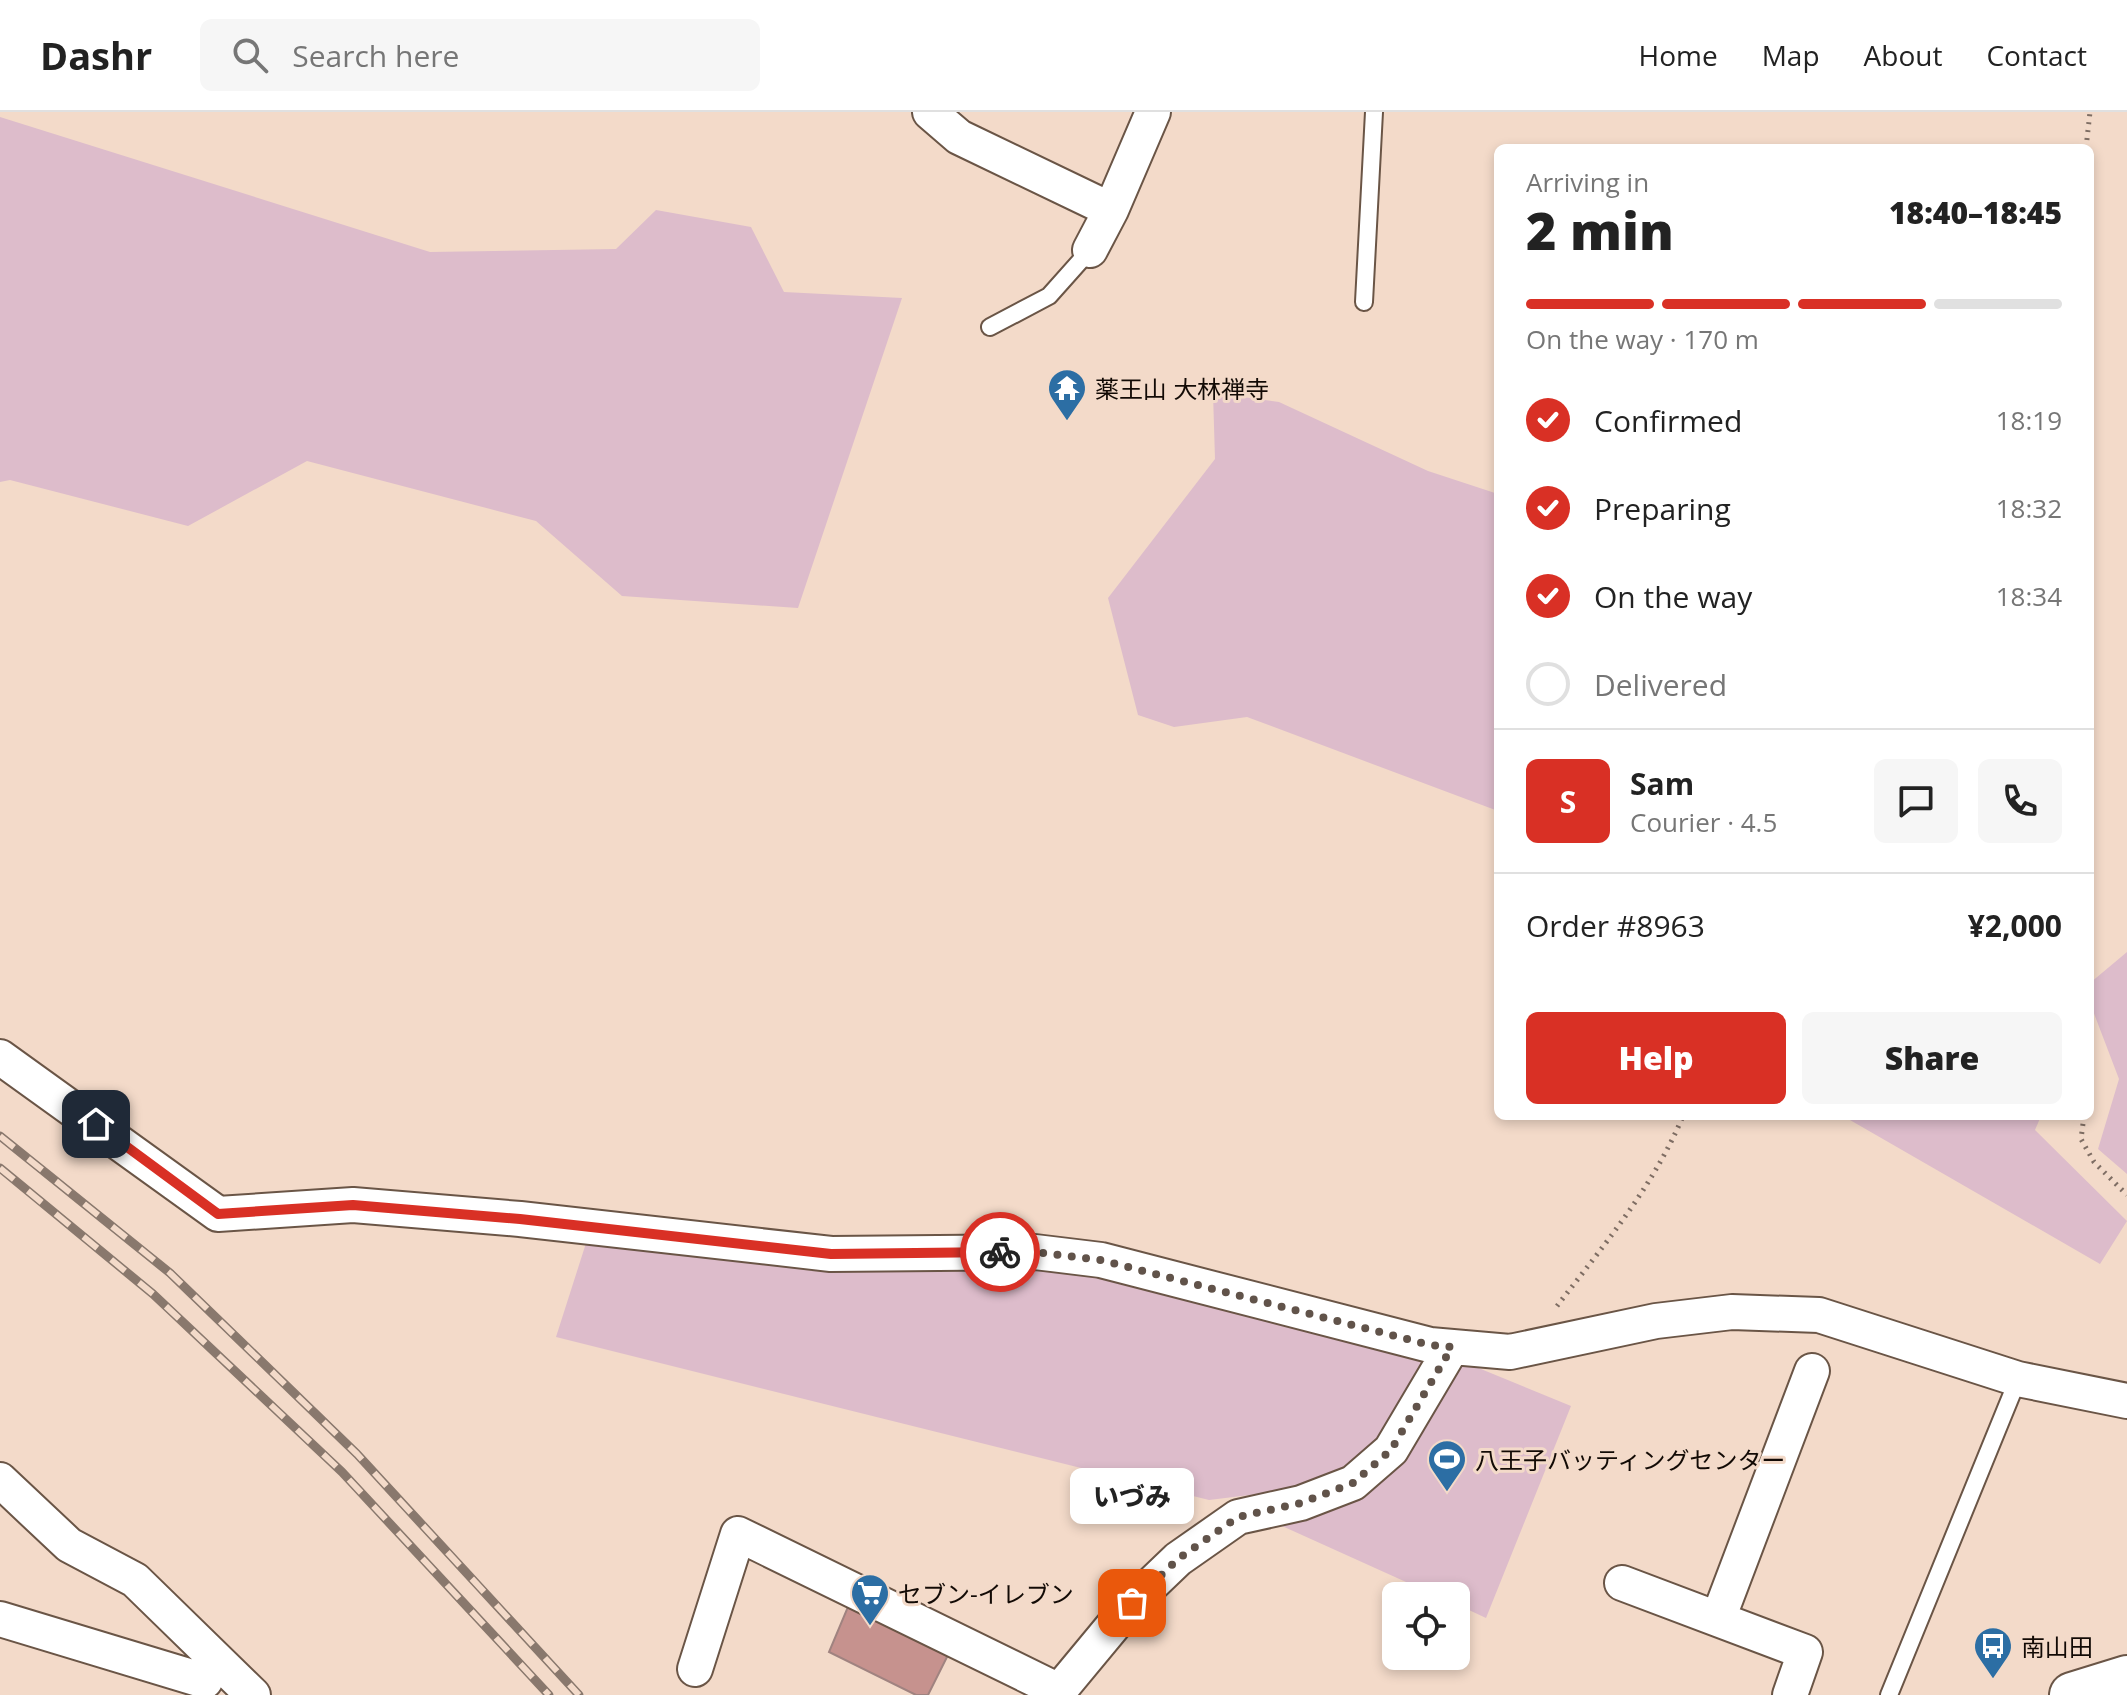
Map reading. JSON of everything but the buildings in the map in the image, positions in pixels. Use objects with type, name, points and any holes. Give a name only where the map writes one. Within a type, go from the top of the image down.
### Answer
[{"type":"main road","points":[[2072,1695],[2127,1678]]},
{"type":"street","points":[[930,112],[959,137],[1111,210]]},
{"type":"street","points":[[1090,250],[1111,210],[1153,112]]},
{"type":"street","points":[[0,1057],[218,1214],[353,1205],[520,1219],[831,1254],[1035,1252],[1101,1260],[1430,1345],[1452,1347],[1522,1351],[1672,1319],[1732,1312],[1819,1315],[2018,1379],[2127,1401]]},
{"type":"street","points":[[695,1669],[738,1534],[1059,1693],[1132,1603],[1178,1559],[1238,1517],[1301,1503],[1353,1483],[1391,1450],[1452,1347]]},
{"type":"street","points":[[1718,1619],[1812,1371]]},
{"type":"street","points":[[0,1480],[69,1545],[135,1580],[253,1695]]},
{"type":"street","points":[[1622,1583],[1805,1652],[1790,1695]]},
{"type":"street","points":[[0,1619],[205,1688],[205,1647]]},
{"type":"lane","points":[[1364,302],[1374,112]]},
{"type":"lane","points":[[990,327],[1049,296],[1090,250]]},
{"type":"lane","points":[[1889,1695],[2018,1379]]},
{"type":"path","points":[[2086,144],[2090,112]]},
{"type":"path","points":[[1522,1351],[1631,1211],[1668,1152],[1681,1120]]},
{"type":"path","points":[[2083,1120],[2081,1139],[2094,1162],[2127,1195]]},
{"type":"shaded area","points":[[0,117],[430,252],[616,249],[656,210],[751,227],[784,292],[902,298],[798,608],[622,596],[536,521],[307,461],[188,526],[10,480],[0,482]]},
{"type":"shaded area","points":[[1213,393],[1279,402],[1428,471],[1494,493],[1494,810],[1247,717],[1174,727],[1138,715],[1108,598],[1215,459]]},
{"type":"shaded area","points":[[2127,952],[2127,1174],[2098,1149],[2119,1079],[2094,1013],[2094,980]]},
{"type":"shaded area","points":[[1850,1120],[2039,1120],[2035,1130],[2127,1221],[2100,1264]]},
{"type":"shaded area","points":[[587,1240],[657,1253],[840,1266],[1031,1261],[1442,1350],[1360,1464],[1282,1491],[1209,1500],[556,1337]]},
{"type":"shaded area","name":"八王子バッティングセンター","points":[[1459,1360],[1571,1406],[1486,1618],[1470,1611],[1470,1582],[1406,1582],[1271,1521],[1333,1508]]},
{"type":"railway","points":[[0,1136],[170,1273],[357,1454],[579,1695]]},
{"type":"railway","points":[[0,1168],[153,1294],[342,1472],[549,1695]]},
{"type":"way so far","points":[[1000,1252],[1035,1252],[1101,1260],[1430,1345],[1452,1347],[1391,1450],[1353,1483],[1301,1503],[1238,1517],[1178,1559],[1132,1603]]},
{"type":"place","name":"薬王山 大林禅寺","points":[[1067,422]]},
{"type":"place","name":"八王子バッティングセンター","points":[[1447,1493]]},
{"type":"place","name":"いづみ","points":[[1132,1603]]},
{"type":"place","name":"セブン-イレブン","points":[[870,1627]]},
{"type":"place","name":"南山田","points":[[1993,1680]]},
{"type":"route","points":[[96,1124],[218,1214],[353,1205],[520,1219],[831,1254],[1000,1252]]}]
